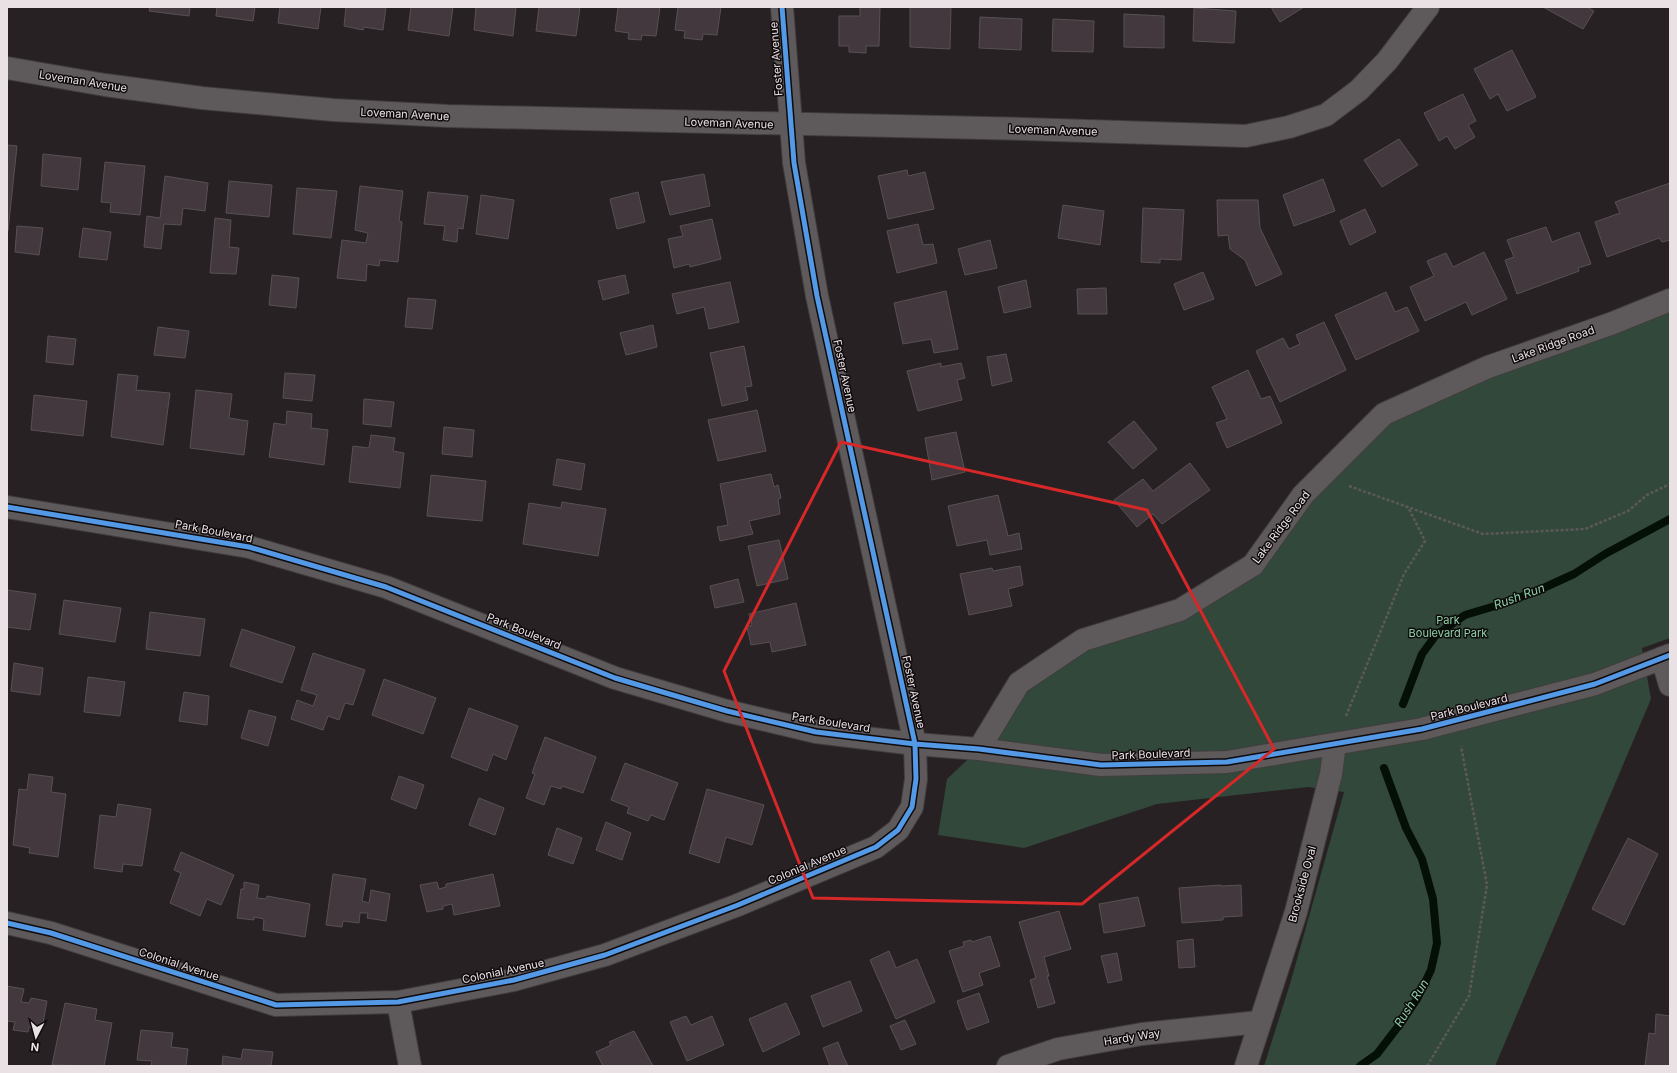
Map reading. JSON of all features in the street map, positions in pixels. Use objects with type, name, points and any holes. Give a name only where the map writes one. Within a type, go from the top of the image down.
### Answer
[{"type":"street","name":"Foster Avenue","points":[[782,7],[794,163],[817,296],[915,744]]},
{"type":"street","name":"Loveman Avenue","points":[[7,68],[105,85],[150,91],[333,110],[448,116],[1024,129],[1246,136],[1289,128],[1326,115],[1359,90],[1387,62],[1428,7]]},
{"type":"street","name":"Lake Ridge Road","points":[[979,749],[1019,683],[1084,640],[1180,610],[1253,565],[1303,495],[1384,414],[1488,367],[1613,323],[1670,300]]},
{"type":"street","name":"Park Boulevard","points":[[7,507],[249,547],[386,587],[615,678],[658,692],[727,711],[816,732],[915,744],[979,749],[1101,765],[1227,762],[1422,729],[1595,684],[1666,656]]},
{"type":"street","points":[[1666,656],[1670,685]]},
{"type":"street","name":"Colonial Avenue","points":[[7,923],[51,933],[276,1005],[398,1002],[514,980],[605,955],[738,905],[876,847],[898,830],[912,807],[916,779],[915,744]]},
{"type":"street","name":"Brookside Oval","points":[[1246,1066],[1259,1022],[1296,912],[1331,774],[1335,744]]},
{"type":"street","points":[[398,1002],[410,1066]]},
{"type":"street","name":"Hardy Way","points":[[1008,1066],[1058,1049],[1142,1034],[1259,1022]]},
{"type":"path","points":[[1323,475],[1483,534],[1585,529],[1628,511],[1647,495],[1670,484]]},
{"type":"path","points":[[1335,744],[1404,574],[1425,541],[1407,507]]},
{"type":"path","points":[[1427,1066],[1469,996],[1487,885],[1456,721]]},
{"type":"highlighted area","points":[[841,442],[1147,510],[1274,749],[1082,904],[813,898],[724,671]]},
{"type":"green space","name":"Park Boulevard Park","points":[[1670,300],[1670,638],[1642,648],[1651,699],[1495,1066],[1264,1066],[1290,984],[1344,792],[1308,787],[1157,804],[1024,848],[938,835],[947,779],[979,749],[1019,683],[1083,640],[1180,610],[1253,565],[1384,414]]},
{"type":"building","points":[[150,7],[190,7],[189,16],[149,11]]},
{"type":"building","points":[[217,7],[255,7],[253,21],[216,16]]},
{"type":"building","points":[[280,7],[321,7],[318,29],[278,23]]},
{"type":"building","points":[[346,7],[386,7],[383,30],[364,27],[363,30],[344,26]]},
{"type":"building","points":[[411,7],[453,7],[449,36],[408,30]]},
{"type":"building","points":[[476,7],[516,7],[513,36],[474,30]]},
{"type":"building","points":[[539,7],[580,7],[576,36],[536,31]]},
{"type":"building","points":[[618,7],[660,7],[656,36],[642,35],[641,40],[628,39],[629,33],[615,31]]},
{"type":"building","points":[[678,7],[721,7],[717,35],[703,34],[702,40],[684,38],[685,31],[675,30]]},
{"type":"building","points":[[860,7],[880,7],[879,46],[866,46],[866,53],[849,52],[849,46],[839,46],[839,16],[860,16]]},
{"type":"building","points":[[910,7],[951,7],[950,49],[910,47]]},
{"type":"building","points":[[1271,7],[1304,7],[1280,22]]},
{"type":"building","points":[[1543,7],[1587,7],[1594,11],[1583,29]]},
{"type":"building","points":[[1194,8],[1236,11],[1234,43],[1193,41]]},
{"type":"building","points":[[1124,14],[1164,16],[1164,48],[1124,47]]},
{"type":"building","points":[[980,17],[1022,19],[1021,50],[979,48]]},
{"type":"building","points":[[1053,19],[1094,21],[1093,52],[1052,51]]},
{"type":"building","points":[[1512,50],[1536,97],[1507,111],[1498,94],[1490,99],[1474,69]]},
{"type":"building","points":[[1463,94],[1476,121],[1468,125],[1475,137],[1455,149],[1447,136],[1439,141],[1424,113]]},
{"type":"building","points":[[1399,139],[1418,165],[1382,187],[1364,160]]},
{"type":"building","points":[[7,145],[17,146],[8,231],[7,231]]},
{"type":"building","points":[[43,154],[81,158],[78,190],[41,186]]},
{"type":"building","points":[[105,162],[145,166],[140,215],[110,212],[111,203],[101,202]]},
{"type":"building","points":[[907,170],[908,176],[925,172],[934,209],[888,219],[878,176]]},
{"type":"building","points":[[704,174],[710,206],[670,215],[661,182]]},
{"type":"building","points":[[165,176],[208,183],[205,211],[183,208],[181,225],[164,224],[161,249],[144,247],[147,216],[160,218]]},
{"type":"building","points":[[1323,179],[1335,211],[1294,226],[1283,195]]},
{"type":"building","points":[[229,181],[272,185],[269,217],[226,213]]},
{"type":"building","points":[[1670,183],[1670,240],[1662,242],[1659,238],[1607,257],[1595,222],[1620,213],[1615,202]]},
{"type":"building","points":[[360,186],[403,191],[399,221],[402,222],[398,262],[380,260],[379,266],[367,264],[366,281],[337,278],[342,240],[366,243],[368,233],[355,230]]},
{"type":"building","points":[[297,188],[337,191],[331,238],[293,234]]},
{"type":"building","points":[[428,192],[468,196],[463,229],[458,228],[457,242],[443,240],[445,226],[424,224]]},
{"type":"building","points":[[638,192],[645,222],[617,229],[610,199]]},
{"type":"building","points":[[481,195],[514,200],[508,239],[476,234]]},
{"type":"building","points":[[1217,200],[1258,200],[1260,228],[1282,274],[1256,286],[1245,260],[1230,249],[1228,235],[1218,236]]},
{"type":"building","points":[[1063,205],[1104,211],[1100,245],[1058,238]]},
{"type":"building","points":[[1143,208],[1184,210],[1181,260],[1160,259],[1160,263],[1141,262]]},
{"type":"building","points":[[1365,209],[1376,232],[1350,245],[1340,221]]},
{"type":"building","points":[[215,218],[231,220],[229,247],[239,248],[236,274],[210,273]]},
{"type":"building","points":[[712,219],[721,259],[690,267],[689,264],[674,268],[668,239],[683,236],[680,226]]},
{"type":"building","points":[[918,224],[923,245],[933,244],[937,263],[897,273],[887,231]]},
{"type":"building","points":[[17,226],[43,228],[39,255],[15,252]]},
{"type":"building","points":[[1546,227],[1552,242],[1579,232],[1591,264],[1578,268],[1579,271],[1517,294],[1505,260],[1514,257],[1507,240]]},
{"type":"building","points":[[83,228],[111,232],[107,260],[79,257]]},
{"type":"building","points":[[990,240],[997,268],[965,275],[958,249]]},
{"type":"building","points":[[1484,252],[1507,299],[1472,315],[1466,302],[1425,321],[1410,287],[1434,276],[1427,261],[1446,253],[1453,267]]},
{"type":"building","points":[[1203,272],[1214,299],[1184,310],[1174,284]]},
{"type":"building","points":[[272,275],[299,278],[296,308],[269,305]]},
{"type":"building","points":[[625,275],[629,293],[603,300],[598,281]]},
{"type":"building","points":[[1026,280],[1031,307],[1004,313],[998,287]]},
{"type":"building","points":[[730,282],[739,322],[709,329],[704,307],[677,314],[672,294]]},
{"type":"building","points":[[1106,288],[1107,314],[1078,314],[1077,289]]},
{"type":"building","points":[[946,291],[958,349],[934,353],[931,339],[903,344],[894,303]]},
{"type":"building","points":[[1386,292],[1395,312],[1407,307],[1419,331],[1356,360],[1335,315]]},
{"type":"building","points":[[408,298],[436,300],[432,329],[405,327]]},
{"type":"building","points":[[1324,322],[1346,370],[1280,402],[1256,351],[1283,338],[1289,349],[1300,344],[1296,335]]},
{"type":"building","points":[[653,325],[657,347],[626,355],[620,333]]},
{"type":"building","points":[[158,327],[189,331],[185,358],[154,355]]},
{"type":"building","points":[[48,336],[76,339],[73,365],[46,362]]},
{"type":"building","points":[[744,346],[752,386],[745,387],[748,400],[722,406],[710,353]]},
{"type":"building","points":[[1006,354],[1012,381],[992,386],[987,357]]},
{"type":"building","points":[[941,363],[941,367],[961,363],[965,378],[957,380],[962,400],[918,411],[907,371]]},
{"type":"building","points":[[1248,370],[1261,399],[1270,396],[1282,423],[1227,448],[1216,423],[1227,419],[1212,387]]},
{"type":"building","points":[[285,373],[315,375],[312,401],[283,398]]},
{"type":"building","points":[[118,374],[138,376],[136,390],[170,393],[163,445],[111,437]]},
{"type":"building","points":[[196,390],[232,394],[229,418],[248,421],[244,455],[190,448]]},
{"type":"building","points":[[34,395],[87,401],[83,436],[31,430]]},
{"type":"building","points":[[364,399],[394,402],[391,427],[363,424]]},
{"type":"building","points":[[757,410],[766,451],[718,461],[708,420]]},
{"type":"building","points":[[287,411],[312,414],[311,428],[328,430],[324,465],[269,457],[274,423],[286,425]]},
{"type":"building","points":[[1134,421],[1157,449],[1133,469],[1108,442]]},
{"type":"building","points":[[444,427],[474,430],[472,457],[442,454]]},
{"type":"building","points":[[956,432],[965,472],[932,480],[925,438]]},
{"type":"building","points":[[371,435],[395,438],[393,451],[404,453],[400,488],[349,482],[353,446],[369,448]]},
{"type":"building","points":[[557,459],[585,464],[581,490],[553,485]]},
{"type":"building","points":[[1190,463],[1210,490],[1162,524],[1153,514],[1137,527],[1114,500],[1143,479],[1153,491]]},
{"type":"building","points":[[771,474],[774,487],[778,485],[781,498],[778,499],[780,514],[749,521],[753,534],[720,541],[717,527],[728,525],[720,484]]},
{"type":"building","points":[[431,475],[486,481],[482,521],[427,516]]},
{"type":"building","points":[[998,495],[1008,536],[1019,533],[1022,549],[990,555],[987,540],[957,546],[948,506]]},
{"type":"building","points":[[562,502],[606,509],[598,556],[523,544],[529,503],[561,508]]},
{"type":"building","points":[[779,540],[788,579],[757,586],[748,546]]},
{"type":"building","points":[[1020,566],[1023,585],[1008,589],[1012,606],[969,615],[960,574],[992,568],[993,571]]},
{"type":"building","points":[[738,579],[744,602],[715,608],[710,586]]},
{"type":"building","points":[[7,590],[36,594],[30,630],[7,627]]},
{"type":"building","points":[[64,600],[121,608],[115,642],[59,634]]},
{"type":"building","points":[[796,603],[806,645],[772,652],[770,642],[751,645],[747,627],[752,625],[749,614]]},
{"type":"building","points":[[150,612],[205,619],[200,656],[146,649]]},
{"type":"building","points":[[242,629],[295,647],[282,683],[230,666]]},
{"type":"building","points":[[313,653],[365,670],[353,705],[345,703],[339,720],[328,716],[323,730],[291,719],[297,700],[313,706],[317,695],[301,690]]},
{"type":"building","points":[[14,663],[43,668],[40,695],[11,691]]},
{"type":"building","points":[[88,677],[125,682],[120,716],[84,712]]},
{"type":"building","points":[[384,679],[436,698],[423,734],[372,715]]},
{"type":"building","points":[[184,692],[209,696],[207,725],[179,721]]},
{"type":"building","points":[[469,708],[518,726],[506,760],[493,754],[487,771],[451,757]]},
{"type":"building","points":[[249,710],[276,717],[268,746],[241,738]]},
{"type":"building","points":[[545,737],[596,757],[583,793],[562,786],[561,789],[551,786],[544,805],[526,798],[535,774],[532,773]]},
{"type":"building","points":[[625,763],[678,783],[664,820],[651,815],[648,821],[627,813],[629,807],[611,800]]},
{"type":"building","points":[[29,774],[53,777],[51,792],[66,794],[58,857],[29,853],[30,848],[13,845],[19,789],[27,790]]},
{"type":"building","points":[[399,776],[424,785],[416,809],[391,799]]},
{"type":"building","points":[[707,789],[764,805],[752,845],[726,837],[719,863],[689,853]]},
{"type":"building","points":[[479,798],[504,808],[495,835],[469,825]]},
{"type":"building","points":[[118,804],[151,809],[142,866],[123,864],[122,872],[94,868],[100,815],[116,817]]},
{"type":"building","points":[[606,822],[631,833],[622,860],[596,850]]},
{"type":"building","points":[[557,828],[582,838],[573,864],[548,855]]},
{"type":"building","points":[[1628,838],[1658,854],[1624,925],[1592,909]]},
{"type":"building","points":[[181,852],[234,875],[221,905],[207,899],[200,916],[170,903],[181,873],[174,870]]},
{"type":"building","points":[[333,874],[366,879],[362,901],[369,903],[371,890],[390,894],[386,921],[367,918],[368,913],[360,913],[359,923],[343,921],[342,927],[326,925]]},
{"type":"building","points":[[493,874],[500,906],[454,915],[452,904],[443,906],[443,909],[427,912],[420,885],[437,882],[439,889],[446,887],[446,884]]},
{"type":"building","points":[[244,882],[259,885],[257,898],[266,899],[267,896],[310,904],[305,937],[263,930],[264,919],[254,917],[254,920],[237,918],[241,889],[244,889]]},
{"type":"building","points":[[1241,885],[1242,916],[1223,917],[1223,920],[1182,923],[1179,888]]},
{"type":"building","points":[[1138,897],[1145,926],[1104,933],[1099,904]]},
{"type":"building","points":[[1059,911],[1071,949],[1044,957],[1049,976],[1047,976],[1055,1003],[1038,1008],[1030,980],[1036,978],[1019,922]]},
{"type":"building","points":[[990,936],[1000,966],[979,973],[983,985],[963,992],[949,951],[964,946],[963,942],[971,940],[972,942]]},
{"type":"building","points":[[1193,939],[1195,967],[1179,968],[1177,941]]},
{"type":"building","points":[[889,951],[896,968],[917,959],[935,1002],[896,1019],[870,960]]},
{"type":"building","points":[[1117,953],[1122,980],[1108,983],[1101,956]]},
{"type":"building","points":[[850,981],[862,1011],[823,1027],[811,996]]},
{"type":"building","points":[[7,986],[24,989],[21,1002],[29,1003],[31,998],[47,1001],[42,1028],[29,1027],[28,1032],[13,1030],[15,1022],[7,1021]]},
{"type":"building","points":[[979,993],[989,1022],[967,1030],[957,1001]]},
{"type":"building","points":[[65,1003],[97,1009],[95,1020],[112,1023],[104,1066],[52,1065]]},
{"type":"building","points":[[786,1003],[800,1034],[763,1052],[749,1019]]},
{"type":"building","points":[[1656,1014],[1670,1016],[1670,1066],[1645,1066],[1649,1033],[1655,1034]]},
{"type":"building","points":[[686,1016],[691,1025],[712,1016],[724,1045],[687,1061],[670,1022]]},
{"type":"building","points":[[905,1020],[916,1044],[901,1050],[890,1026]]},
{"type":"building","points":[[141,1030],[173,1033],[171,1047],[188,1049],[186,1066],[151,1066],[152,1061],[137,1060]]},
{"type":"building","points":[[634,1031],[653,1066],[603,1066],[596,1052],[611,1045],[609,1042]]},
{"type":"building","points":[[838,1042],[848,1066],[830,1066],[823,1048]]},
{"type":"building","points":[[243,1049],[273,1052],[271,1066],[222,1066],[223,1056],[241,1059]]},
{"type":"waterway","name":"Rush Run","points":[[1403,704],[1422,654],[1436,635],[1465,615],[1505,603],[1574,574],[1605,554],[1670,519]]},
{"type":"waterway","name":"Rush Run","points":[[1360,1066],[1377,1054],[1417,999],[1431,970],[1437,943],[1433,899],[1422,859],[1406,828],[1384,768]]},
{"type":"cycle path","points":[[7,923],[51,933],[276,1005],[398,1002],[514,980],[605,955],[738,905],[876,847],[898,830],[912,807],[916,779],[915,744],[817,296],[794,163],[782,7]]},
{"type":"cycle path","points":[[7,507],[249,547],[386,587],[615,678],[727,711],[816,732],[915,744],[979,749],[1101,765],[1227,762],[1422,729],[1595,684],[1670,655]]}]
